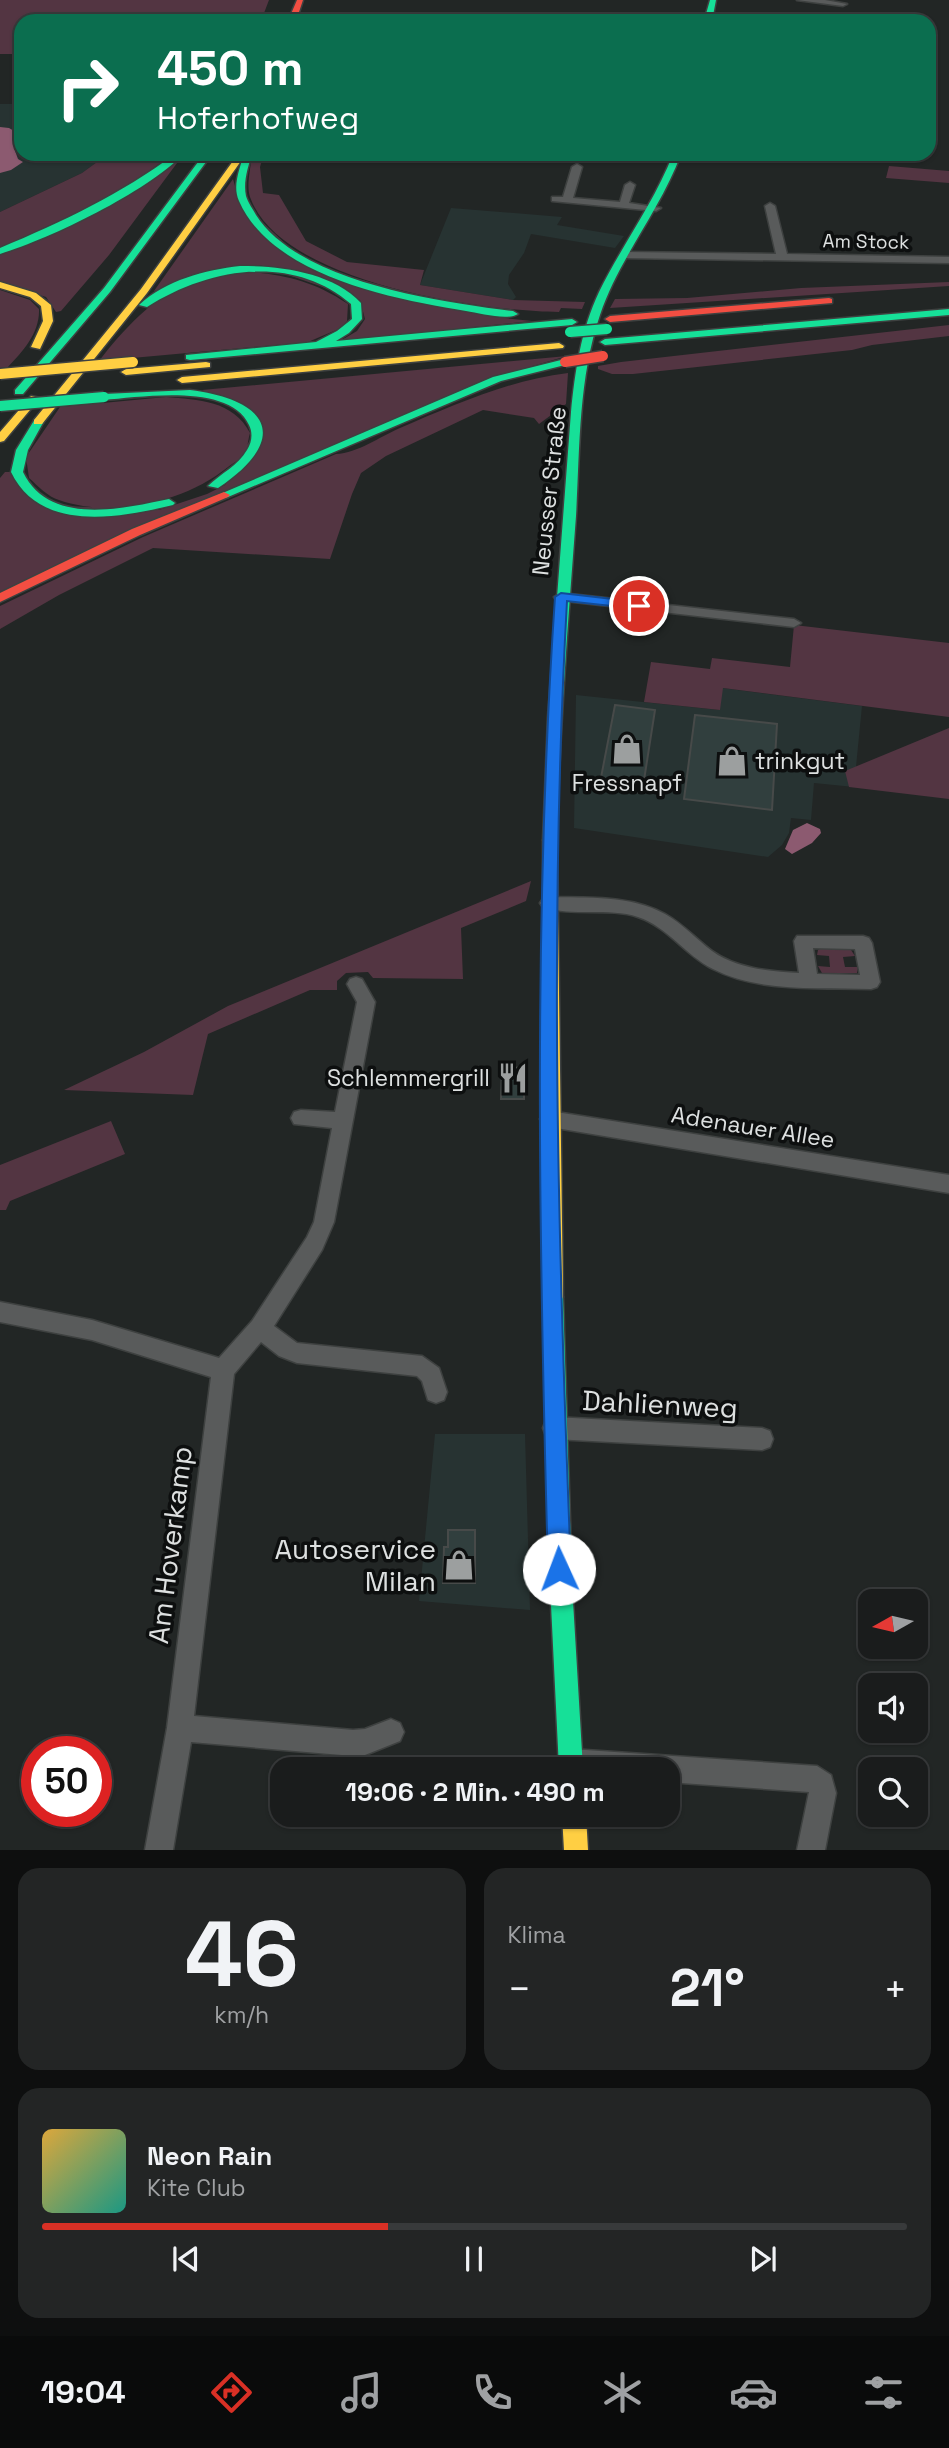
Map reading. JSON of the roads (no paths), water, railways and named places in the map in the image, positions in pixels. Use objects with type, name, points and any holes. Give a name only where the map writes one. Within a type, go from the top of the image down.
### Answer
[{"type":"main road","points":[[0,251],[89,213],[146,180],[171,161]]},
{"type":"main road","points":[[0,385],[36,347],[147,215],[186,161]]},
{"type":"main road","points":[[0,414],[107,290],[203,161]]},
{"type":"main road","points":[[0,439],[126,290],[219,161]]},
{"type":"main road","points":[[0,465],[118,327],[200,217],[237,161]]},
{"type":"main road","points":[[247,161],[241,192],[250,214],[273,238],[307,261],[370,287],[441,304],[507,314],[570,336]]},
{"type":"main road","name":"Neusser Straße","points":[[571,1757],[554,1428],[550,1119],[549,903],[554,709],[561,597],[583,369],[605,328],[610,277],[656,208],[670,180],[675,161]]},
{"type":"main road","points":[[0,385],[315,344],[342,335],[357,319],[356,303],[340,290],[296,273],[263,267],[240,267],[203,273],[170,287],[118,327]]},
{"type":"main road","points":[[0,285],[32,294],[47,308],[49,320],[36,347]]},
{"type":"main road","points":[[0,374],[570,336],[605,328],[949,299]]},
{"type":"main road","points":[[132,395],[570,336],[693,311],[841,300]]},
{"type":"main road","points":[[605,328],[949,312]]},
{"type":"main road","points":[[282,349],[570,336]]},
{"type":"main road","points":[[0,598],[136,533],[497,379],[570,336]]},
{"type":"main road","points":[[0,406],[323,368]]},
{"type":"main road","points":[[0,396],[109,392],[132,395],[189,393],[225,400],[250,415],[257,425],[259,436],[252,457],[232,475],[196,494],[120,513],[73,511],[40,500],[21,482],[18,462],[39,421]]},
{"type":"main road","points":[[575,1827],[576,1850]]},
{"type":"street","points":[[769,0],[784,0]]},
{"type":"street","points":[[799,1],[843,5]]},
{"type":"street","points":[[567,200],[577,167]]},
{"type":"street","points":[[625,204],[630,185]]},
{"type":"street","points":[[555,199],[656,208]]},
{"type":"street","points":[[770,205],[782,257]]},
{"type":"street","name":"Am Stock","points":[[625,255],[949,260]]},
{"type":"street","points":[[561,597],[794,623]]},
{"type":"street","points":[[549,903],[638,909],[663,921],[700,952],[730,969],[755,975],[809,979]]},
{"type":"street","points":[[0,1312],[92,1330],[223,1370],[260,1328],[316,1243],[324,1222],[366,1002],[356,984]]},
{"type":"street","points":[[301,1118],[343,1121]]},
{"type":"street","name":"Adenauer Allee","points":[[550,1119],[949,1184]]},
{"type":"street","points":[[260,1328],[278,1343],[297,1353],[422,1366],[431,1375],[436,1392]]},
{"type":"street","name":"Am Hoverkamp","points":[[159,1850],[180,1728],[223,1370]]},
{"type":"street","name":"Dahlienweg","points":[[554,1428],[762,1439]]},
{"type":"street","points":[[180,1728],[353,1743],[365,1742],[391,1732]]},
{"type":"street","points":[[680,1772],[817,1779],[823,1793],[811,1850]]},
{"type":"place","name":"Fressnapf","points":[[627,749]]},
{"type":"place","name":"trinkgut","points":[[732,761]]},
{"type":"place","name":"Schlemmergrill","points":[[513,1078]]},
{"type":"place","name":"Autoservice Milan","points":[[459,1565]]}]
